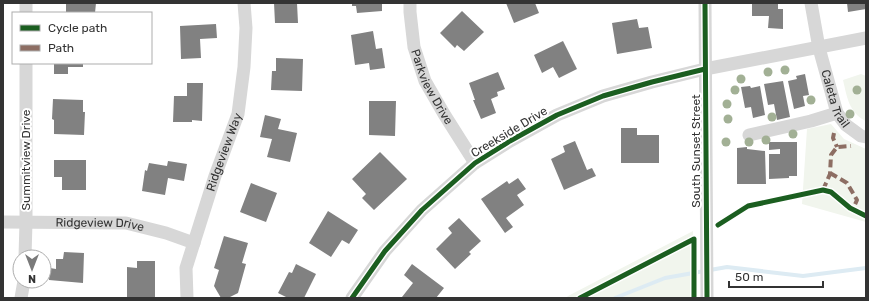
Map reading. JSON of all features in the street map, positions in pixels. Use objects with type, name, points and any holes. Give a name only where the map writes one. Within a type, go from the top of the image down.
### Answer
[{"type":"street","name":"Ridgeview Way","points":[[187,298],[186,268],[215,176],[238,114],[244,67],[246,28],[244,3]]},
{"type":"street","name":"Parkview Drive","points":[[410,3],[414,47],[425,81],[475,163]]},
{"type":"street","name":"South Sunset Street","points":[[705,3],[707,295]]},
{"type":"street","name":"Caleta Trail","points":[[811,3],[819,48],[837,113],[846,126],[861,136],[866,137]]},
{"type":"street","name":"Creekside Drive","points":[[352,298],[384,251],[422,210],[475,163],[510,141],[557,115],[603,96],[652,82],[705,69],[866,38]]},
{"type":"street","name":"Summitview Drive","points":[[24,249],[26,222],[26,64]]},
{"type":"street","points":[[749,135],[811,121],[837,113]]},
{"type":"street","name":"Ridgeview Drive","points":[[3,222],[126,223],[166,233],[194,243]]},
{"type":"shaded area","points":[[861,74],[866,76],[866,121],[860,118],[852,109],[843,80]]},
{"type":"shaded area","points":[[831,124],[844,139],[866,149],[866,222],[802,204],[807,129]]},
{"type":"shaded area","points":[[693,231],[693,298],[566,298],[568,296]]},
{"type":"building","points":[[66,3],[96,3],[95,12],[66,12]]},
{"type":"building","points":[[274,3],[297,3],[298,23],[275,23]]},
{"type":"building","points":[[352,3],[382,3],[382,11],[357,13],[356,6],[352,6]]},
{"type":"building","points":[[506,3],[535,3],[539,13],[514,23]]},
{"type":"building","points":[[752,3],[778,3],[778,9],[783,9],[783,29],[768,28],[769,16],[752,16]]},
{"type":"building","points":[[847,3],[866,3],[866,9],[848,12]]},
{"type":"building","points":[[462,11],[484,32],[464,51],[457,45],[455,48],[440,33]]},
{"type":"building","points":[[637,19],[639,28],[648,27],[652,48],[617,54],[612,23]]},
{"type":"building","points":[[216,24],[217,38],[200,39],[201,58],[181,59],[180,26]]},
{"type":"building","points":[[373,31],[376,49],[382,48],[385,68],[370,70],[369,63],[355,65],[351,35]]},
{"type":"building","points":[[563,41],[577,69],[559,78],[553,67],[542,73],[534,55]]},
{"type":"building","points":[[276,58],[303,59],[302,91],[271,90],[272,71],[276,71]]},
{"type":"building","points":[[54,64],[83,64],[83,67],[68,67],[68,74],[54,74]]},
{"type":"building","points":[[498,72],[505,89],[497,92],[498,96],[491,99],[496,113],[481,119],[473,100],[475,100],[469,83]]},
{"type":"building","points":[[805,74],[809,95],[803,96],[805,106],[794,109],[788,81],[797,79],[796,76]]},
{"type":"building","points":[[783,81],[790,117],[777,120],[774,104],[768,105],[764,84]]},
{"type":"building","points":[[187,83],[203,83],[202,121],[192,120],[192,122],[173,122],[174,96],[187,96]]},
{"type":"building","points":[[750,86],[751,88],[760,86],[765,115],[753,118],[751,107],[745,108],[741,87]]},
{"type":"building","points":[[53,99],[83,100],[83,112],[85,112],[84,135],[54,134],[54,120],[52,119]]},
{"type":"building","points":[[369,101],[396,101],[395,136],[369,135]]},
{"type":"building","points":[[265,115],[281,119],[278,129],[297,133],[290,162],[267,157],[272,139],[260,137]]},
{"type":"building","points":[[621,128],[637,128],[637,135],[659,135],[659,163],[621,163]]},
{"type":"building","points":[[575,141],[587,170],[592,168],[596,176],[564,190],[551,159],[565,152],[563,146]]},
{"type":"building","points":[[769,142],[797,142],[797,176],[769,179],[769,154],[780,154],[780,149],[769,150]]},
{"type":"building","points":[[747,147],[747,149],[765,151],[766,184],[737,184],[737,148]]},
{"type":"building","points":[[380,152],[407,179],[374,210],[362,198],[366,194],[352,179]]},
{"type":"building","points":[[54,160],[86,160],[86,190],[62,190],[62,177],[54,177]]},
{"type":"building","points":[[168,161],[187,164],[184,181],[168,178],[165,195],[142,191],[145,170],[147,171],[149,163],[167,166]]},
{"type":"building","points":[[518,178],[526,189],[517,195],[524,205],[506,218],[513,227],[505,233],[481,199],[507,181],[509,184]]},
{"type":"building","points":[[251,183],[277,193],[266,222],[240,212]]},
{"type":"building","points":[[328,211],[358,230],[349,244],[342,240],[331,257],[309,243]]},
{"type":"building","points":[[459,218],[481,241],[469,252],[471,254],[455,269],[436,249],[452,233],[448,228]]},
{"type":"building","points":[[224,236],[248,243],[242,263],[246,264],[238,293],[228,298],[221,298],[214,286],[219,270],[214,268]]},
{"type":"building","points":[[64,252],[84,253],[83,283],[52,280],[52,268],[56,269],[56,259],[63,259]]},
{"type":"building","points":[[137,261],[155,261],[155,298],[127,298],[127,267],[137,268]]},
{"type":"building","points":[[296,264],[316,274],[304,298],[288,298],[278,293],[289,272],[292,273]]},
{"type":"building","points":[[412,264],[444,288],[436,298],[402,297],[413,283],[404,275]]},
{"type":"waterway","points":[[615,298],[665,278],[727,267],[803,276],[866,268]]},
{"type":"marked path","points":[[834,133],[833,138],[837,147]]},
{"type":"marked path","points":[[823,190],[830,174],[831,155],[837,147],[851,146]]},
{"type":"marked path","points":[[830,173],[847,183],[857,200],[853,209]]},
{"type":"cycle path","points":[[705,3],[707,298]]},
{"type":"cycle path","points":[[352,298],[385,251],[422,210],[475,163],[510,141],[557,115],[603,96],[705,69]]},
{"type":"cycle path","points":[[718,225],[748,206],[823,190],[831,192],[850,208],[866,216]]},
{"type":"cycle path","points":[[580,298],[694,239],[694,298]]}]
